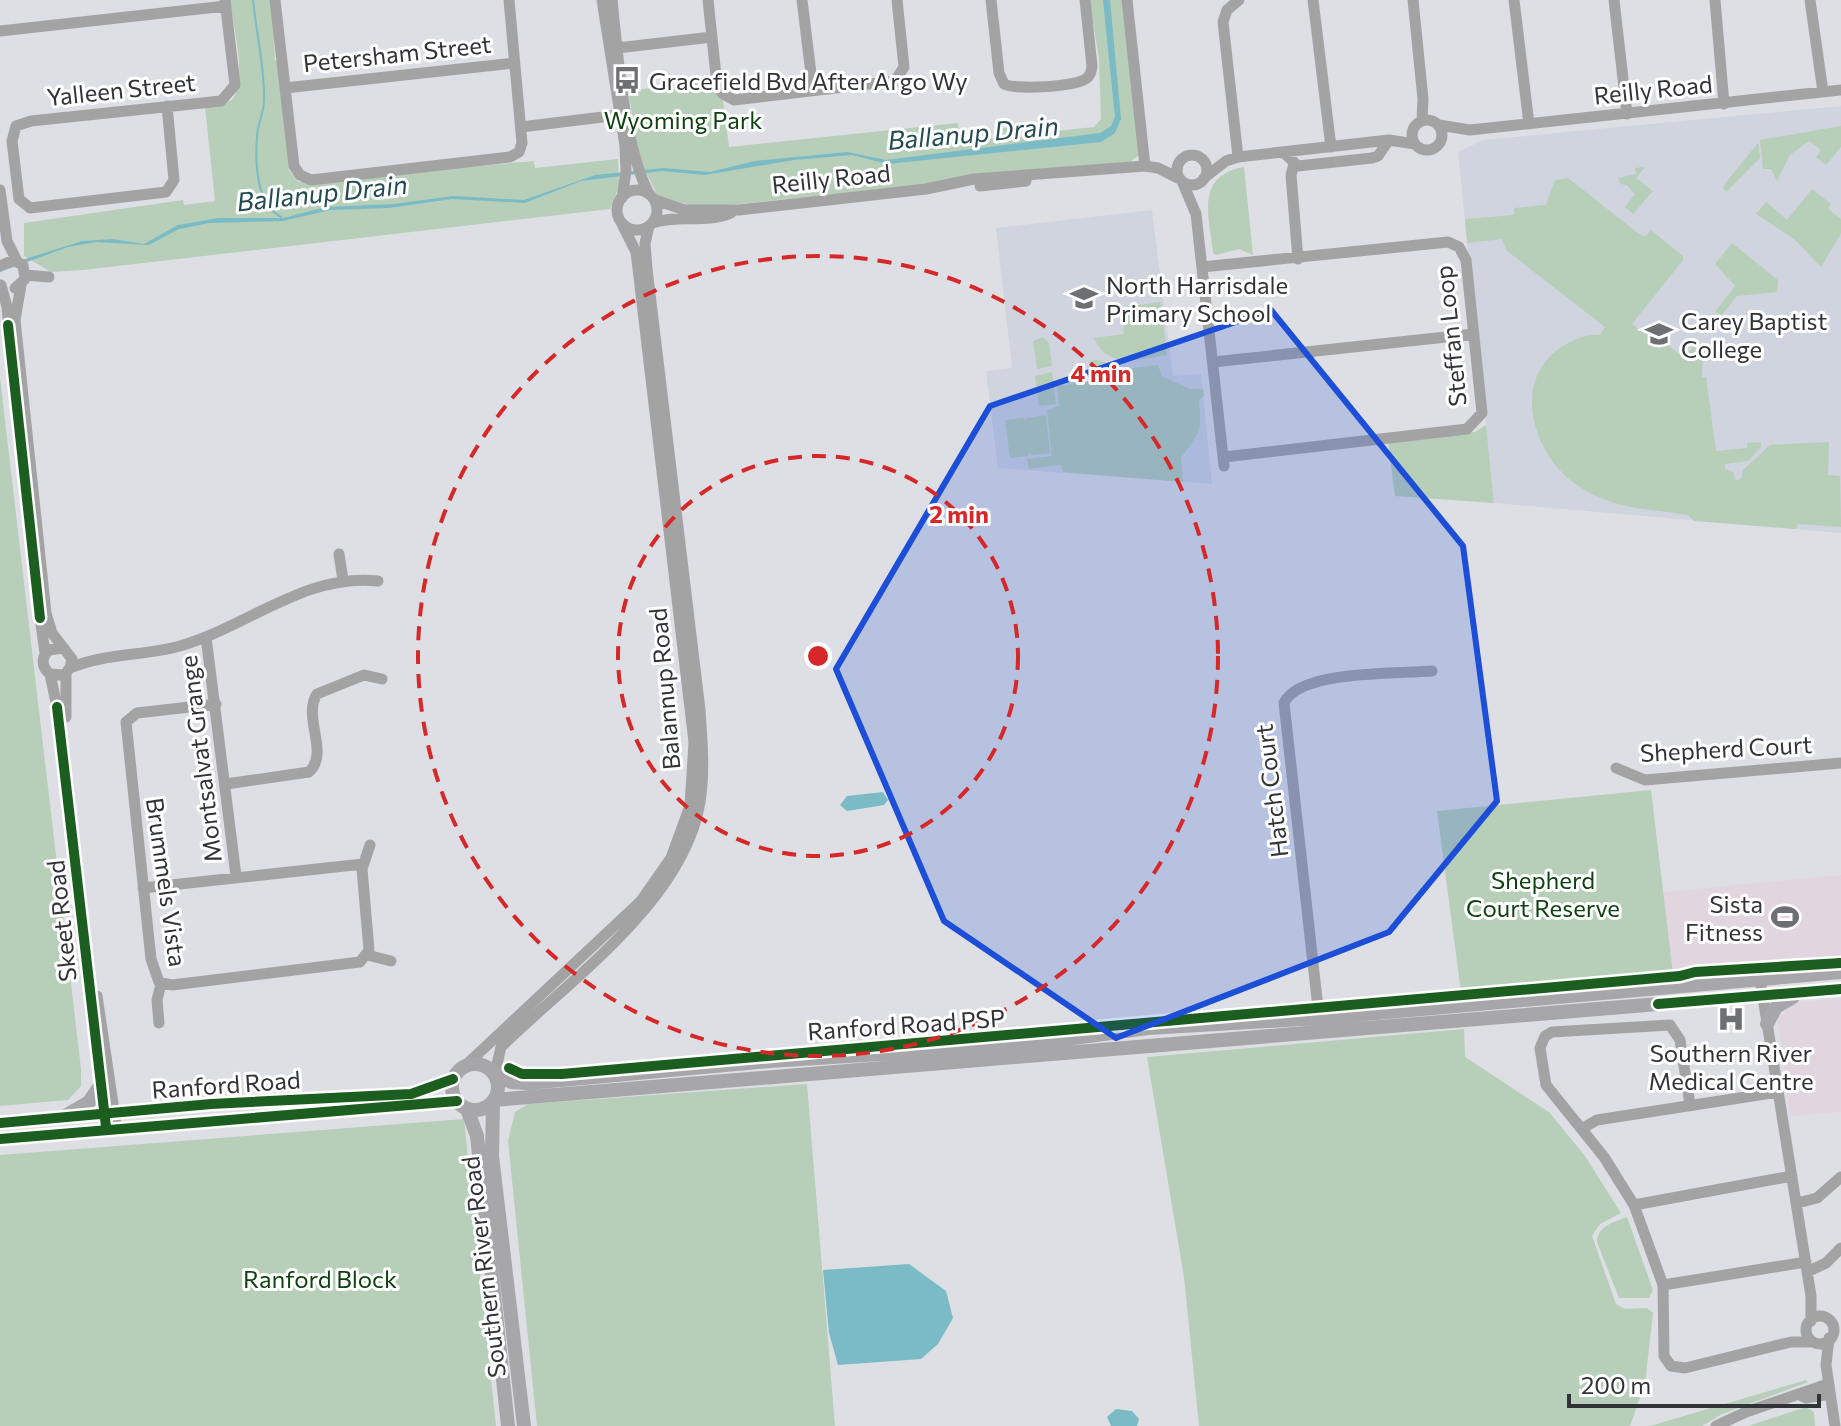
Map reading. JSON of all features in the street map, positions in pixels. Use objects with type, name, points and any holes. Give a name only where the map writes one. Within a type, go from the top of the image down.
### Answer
[{"type":"main road","points":[[1841,972],[1320,1024],[494,1102],[479,1110],[462,1105],[452,1091],[453,1079],[465,1066],[480,1064],[511,1082],[528,1083],[770,1061],[1021,1045],[1148,1028],[1320,1024],[1841,989]]},
{"type":"main road","points":[[1767,1024],[1771,1014],[1783,1001],[1804,992]]},
{"type":"main road","points":[[494,1102],[499,1088],[495,1074]]},
{"type":"main road","name":"Ranford Road","points":[[0,1123],[411,1094],[453,1079]]},
{"type":"main road","points":[[63,1117],[89,1102],[100,1086]]},
{"type":"main road","name":"Southern River Road","points":[[494,1102],[492,1156],[524,1426]]},
{"type":"main road","name":"Ranford Road","points":[[0,1139],[462,1105]]},
{"type":"main road","name":"Southern River Road","points":[[462,1105],[477,1136],[508,1426]]},
{"type":"street","points":[[276,0],[294,166],[300,175],[311,180],[510,157],[522,145],[509,0]]},
{"type":"street","points":[[602,0],[626,167],[617,212],[622,224],[638,230],[651,224],[657,211],[640,175],[617,48],[612,0]]},
{"type":"street","points":[[708,0],[717,85],[727,97],[738,100],[889,83],[899,77],[904,67],[897,0]]},
{"type":"street","points":[[802,0],[813,90]]},
{"type":"street","points":[[991,0],[999,73],[1004,84],[1019,88],[1079,82],[1089,76],[1092,66],[1085,0]]},
{"type":"street","points":[[1127,0],[1145,166]]},
{"type":"street","points":[[1232,159],[1223,22],[1227,10],[1239,0]]},
{"type":"street","points":[[1313,0],[1331,147]]},
{"type":"street","points":[[1413,0],[1423,99],[1422,121],[1414,138]]},
{"type":"street","points":[[1514,0],[1529,124]]},
{"type":"street","points":[[1614,0],[1627,114]]},
{"type":"street","points":[[1715,0],[1724,104]]},
{"type":"street","points":[[1810,0],[1823,92]]},
{"type":"street","points":[[0,31],[226,3]]},
{"type":"street","name":"Yalleen Street","points":[[167,106],[174,180],[161,194],[30,208],[19,199],[12,141],[16,126],[31,121],[167,106],[221,101],[232,91],[235,85],[226,3]]},
{"type":"street","points":[[617,48],[712,37]]},
{"type":"street","name":"Petersham Street","points":[[285,88],[514,63]]},
{"type":"street","name":"Reilly Road","points":[[1437,124],[1470,130],[1841,90]]},
{"type":"street","points":[[1423,99],[1437,124],[1441,142],[1426,150],[1414,138],[1232,159],[1191,156],[1181,160],[1177,168],[1196,214],[1213,362],[1474,334]]},
{"type":"street","points":[[521,127],[619,115]]},
{"type":"street","points":[[1422,121],[1437,124]]},
{"type":"street","name":"Reilly Road","points":[[1441,142],[1470,130]]},
{"type":"street","points":[[1283,152],[1294,164],[1307,166],[1372,158],[1378,156],[1390,140]]},
{"type":"street","points":[[1196,214],[1206,166],[1199,158]]},
{"type":"street","points":[[1181,180],[1190,185],[1232,159]]},
{"type":"street","name":"Reilly Road","points":[[1158,168],[1181,160]]},
{"type":"street","points":[[1294,164],[1291,175],[1298,259]]},
{"type":"street","name":"Reilly Road","points":[[652,197],[685,210],[739,210],[929,189],[1003,186],[1042,177],[1145,166],[1158,168],[1181,180]]},
{"type":"street","points":[[0,190],[7,241],[23,280],[15,320],[43,592],[52,633],[72,659],[68,671]]},
{"type":"street","points":[[622,198],[635,190],[652,197]]},
{"type":"street","name":"Reilly Road","points":[[651,224],[675,217],[710,219],[739,210]]},
{"type":"street","name":"Balannup Road","points":[[495,1074],[501,1047],[640,913],[675,868],[700,802],[704,762],[636,252],[622,224]]},
{"type":"street","name":"Balannup Road","points":[[465,1066],[641,901],[663,871],[681,836],[694,786],[693,692],[645,243],[651,224]]},
{"type":"street","name":"Steffan Loop","points":[[1202,267],[1448,242],[1455,245],[1466,260],[1482,413],[1467,429],[1224,461],[1213,362]]},
{"type":"street","points":[[0,266],[9,260],[17,261]]},
{"type":"street","points":[[1,284],[9,288],[23,280],[49,277]]},
{"type":"street","points":[[1,284],[7,307],[19,439],[45,653],[43,667],[50,674],[68,671],[102,657],[161,650],[206,637],[295,595],[343,580],[378,581]]},
{"type":"street","points":[[339,554],[343,580]]},
{"type":"street","name":"Montsalvat Grange","points":[[206,637],[236,876]]},
{"type":"street","points":[[45,653],[53,648],[102,657]]},
{"type":"street","name":"Skeet Road","points":[[68,671],[64,693],[71,767],[112,1130]]},
{"type":"street","name":"Hatch Court","points":[[1320,1024],[1284,703],[1293,689],[1315,681],[1432,671]]},
{"type":"street","name":"Skeet Road","points":[[50,674],[57,707],[100,1086],[109,1113]]},
{"type":"street","points":[[226,784],[309,772],[317,760],[313,698],[344,680],[364,675],[382,679]]},
{"type":"street","name":"Brummels Vista","points":[[216,704],[137,713],[126,722],[153,974],[161,984],[354,964],[367,955]]},
{"type":"street","name":"Shepherd Court","points":[[1616,768],[1645,780],[1841,763]]},
{"type":"street","points":[[370,845],[363,864],[367,955],[391,961]]},
{"type":"street","points":[[143,888],[363,864]]},
{"type":"street","points":[[1760,979],[1807,1267],[1811,1296],[1811,1344],[1820,1360],[1832,1426]]},
{"type":"street","points":[[159,1023],[157,1000],[161,984]]},
{"type":"street","points":[[1690,1105],[1680,1040],[1670,1025],[1552,1032],[1545,1036],[1540,1048],[1546,1085],[1583,1128],[1634,1205],[1663,1285],[1663,1349],[1671,1366],[1685,1368],[1711,1364],[1791,1342],[1811,1344],[1834,1332]]},
{"type":"street","points":[[1583,1128],[1597,1120],[1778,1092]]},
{"type":"street","points":[[1634,1205],[1792,1176]]},
{"type":"street","points":[[1797,1203],[1817,1198],[1841,1177]]},
{"type":"street","points":[[1663,1285],[1807,1267],[1826,1263],[1841,1248]]},
{"type":"street","points":[[1811,1296],[1833,1325],[1826,1389]]},
{"type":"street","points":[[1791,1342],[1809,1324],[1841,1312]]},
{"type":"street","points":[[1716,1426],[1746,1412],[1800,1395],[1805,1390],[1826,1389]]},
{"type":"highlighted area","points":[[1271,310],[1463,546],[1497,801],[1389,932],[1116,1038],[944,921],[836,669],[990,406]]},
{"type":"shaded area","name":"Carey Baptist College","points":[[1841,106],[1841,533],[1494,503],[1458,152],[1483,140]]},
{"type":"shaded area","name":"North Harrisdale Primary School","points":[[1152,210],[1173,376],[1201,374],[1212,484],[998,468],[986,371],[1012,368],[996,228]]},
{"type":"shaded area","points":[[1841,875],[1841,958],[1673,974],[1663,892]]},
{"type":"shaded area","points":[[1841,999],[1841,1112],[1790,1116],[1778,1019],[1794,1002]]},
{"type":"green space","points":[[230,0],[272,0],[275,60],[279,63],[289,170],[298,182],[534,161],[535,168],[618,159],[619,186],[610,209],[83,270],[51,272],[24,256],[24,223],[183,200],[184,205],[215,201],[205,107],[232,100],[237,90],[239,66]]},
{"type":"green space","name":"Wyoming Park","points":[[1089,0],[1124,0],[1139,155],[1129,163],[701,208],[658,196],[640,161],[628,91],[710,80],[723,101],[729,147],[958,123],[960,142],[995,138],[994,128],[1007,128],[1008,136],[1094,127],[1101,119],[1099,58]]},
{"type":"green space","points":[[1841,126],[1841,147],[1826,165],[1816,157],[1821,150],[1809,141],[1790,155],[1777,181],[1771,169],[1763,169],[1760,140]]},
{"type":"green space","points":[[1758,143],[1760,158],[1726,192],[1723,188],[1727,181]]},
{"type":"green space","points":[[1244,167],[1253,255],[1239,249],[1216,255],[1213,253],[1208,211],[1212,188],[1228,172]]},
{"type":"green space","points":[[1645,167],[1636,178],[1653,191],[1633,214],[1625,207],[1635,194],[1627,185],[1620,184],[1618,178],[1636,174],[1635,168]]},
{"type":"green space","points":[[1568,178],[1639,234],[1645,237],[1651,230],[1683,256],[1632,324],[1640,330],[1644,326],[1684,358],[1695,345],[1703,352],[1702,377],[1706,377],[1716,451],[1747,448],[1747,443],[1761,442],[1761,447],[1748,461],[1725,464],[1725,469],[1733,472],[1736,480],[1741,479],[1743,470],[1770,445],[1829,442],[1828,475],[1840,476],[1841,527],[1798,524],[1796,529],[1694,521],[1688,515],[1617,504],[1590,493],[1561,472],[1548,455],[1533,416],[1532,395],[1537,376],[1548,359],[1565,345],[1586,336],[1600,335],[1605,327],[1506,250],[1502,239],[1467,243],[1465,219],[1514,215],[1514,208],[1546,205],[1555,180]]},
{"type":"green space","points":[[1812,189],[1831,204],[1828,209],[1841,219],[1841,233],[1821,267],[1794,239],[1756,214],[1766,202],[1787,220]]},
{"type":"green space","points":[[1732,243],[1778,280],[1777,292],[1737,296],[1722,315],[1715,312],[1735,286],[1715,264]]},
{"type":"green space","points":[[1161,302],[1167,355],[1126,360],[1108,355],[1100,348],[1094,338],[1124,334],[1122,307]]},
{"type":"green space","points":[[1043,337],[1049,343],[1052,366],[1037,369],[1033,341]]},
{"type":"green space","points":[[1098,360],[1124,369],[1158,365],[1162,376],[1190,389],[1203,389],[1204,395],[1199,400],[1198,432],[1181,458],[1183,482],[1063,472],[1061,465],[1029,469],[1027,459],[1052,456],[1047,410],[1059,406],[1057,386],[1092,381],[1089,361]]},
{"type":"green space","points":[[1052,372],[1056,404],[1039,406],[1035,376]]},
{"type":"green space","points":[[0,378],[81,1086],[68,1100],[0,1106]]},
{"type":"green space","points":[[1046,415],[1050,453],[1031,455],[1030,452],[1028,456],[1010,458],[1005,420],[1024,418],[1025,421]]},
{"type":"green space","points":[[1486,425],[1494,503],[1395,496],[1388,443],[1475,432]]},
{"type":"green space","name":"Shepherd Court Reserve","points":[[1651,790],[1673,974],[1461,992],[1437,811]]},
{"type":"green space","points":[[1464,1029],[1465,1057],[1549,1112],[1585,1156],[1621,1213],[1600,1224],[1592,1236],[1616,1304],[1625,1309],[1647,1308],[1653,1313],[1645,1383],[1630,1426],[1199,1426],[1184,1277],[1147,1057]]},
{"type":"green space","points":[[807,1084],[835,1426],[537,1426],[508,1141],[515,1112],[528,1104]]},
{"type":"green space","name":"Ranford Block","points":[[464,1119],[496,1426],[0,1426],[0,1155]]},
{"type":"green space","points":[[1627,1217],[1653,1290],[1649,1298],[1619,1298],[1597,1242],[1603,1228]]},
{"type":"green space","points":[[1806,1380],[1808,1382],[1722,1414],[1702,1426],[1650,1426]]},
{"type":"green space","points":[[1806,1407],[1814,1412],[1815,1426],[1748,1426]]},
{"type":"water","points":[[1103,0],[1110,0],[1121,119],[1115,133],[1101,142],[887,164],[852,155],[794,160],[705,175],[662,171],[581,181],[525,203],[452,199],[389,208],[330,210],[283,221],[209,223],[179,229],[149,245],[96,242],[68,247],[0,272],[0,267],[82,241],[112,239],[144,244],[178,225],[218,218],[283,218],[326,207],[393,204],[453,196],[524,200],[595,175],[664,168],[710,172],[755,161],[847,152],[886,160],[1100,133],[1111,126],[1115,117]]},
{"type":"water","points":[[883,792],[888,800],[884,805],[847,811],[840,805],[847,796]]},
{"type":"water","points":[[909,1264],[946,1291],[953,1318],[938,1344],[921,1359],[838,1365],[829,1333],[823,1270]]},
{"type":"water","points":[[1116,1409],[1132,1411],[1139,1419],[1137,1426],[1111,1426],[1107,1417]]},
{"type":"waterway","name":"Ballanup Drain","points":[[253,0],[264,88],[264,105],[257,132],[257,170],[266,203],[281,217]]},
{"type":"cycle path","points":[[8,325],[40,618]]},
{"type":"cycle path","points":[[57,707],[106,1127]]},
{"type":"cycle path","name":"Ranford Road PSP","points":[[509,1068],[522,1074],[562,1074],[1680,976],[1695,972],[1841,963]]},
{"type":"cycle path","points":[[1658,1004],[1841,989]]},
{"type":"cycle path","points":[[0,1123],[211,1104],[411,1094],[453,1079]]},
{"type":"cycle path","points":[[0,1139],[457,1101]]},
{"type":"place","name":"Gracefield Bvd After Argo Wy","points":[[627,80]]},
{"type":"place","name":"North Harrisdale Primary School","points":[[1084,298]]},
{"type":"place","name":"Carey Baptist College","points":[[1659,334]]},
{"type":"place","name":"Sista Fitness","points":[[1785,917]]},
{"type":"place","name":"Southern River Medical Centre","points":[[1731,1019]]}]
